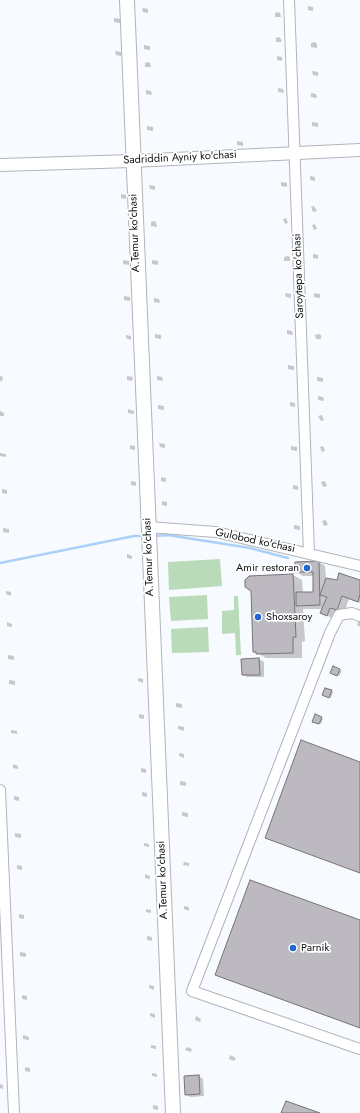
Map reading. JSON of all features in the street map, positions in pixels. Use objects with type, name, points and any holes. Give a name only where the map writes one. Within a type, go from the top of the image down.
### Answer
[{"type":"main road","name":"A.Temur ko'chasi","points":[[126,0],[173,1113]]},
{"type":"street","name":"Saroytepa ko'chasi","points":[[288,0],[309,553]]},
{"type":"street","name":"Sadriddin Ayniy ko'chasi","points":[[0,165],[132,161],[360,150]]},
{"type":"street","name":"Gulobod ko'chasi","points":[[148,527],[216,532],[360,566]]},
{"type":"street","points":[[360,616],[352,613],[339,615],[330,632],[192,991],[360,1049]]},
{"type":"street","points":[[0,790],[14,1113]]},
{"type":"green space","points":[[220,559],[222,586],[169,590],[168,562]]},
{"type":"green space","points":[[207,595],[208,619],[171,621],[169,597]]},
{"type":"green space","points":[[234,596],[238,596],[241,655],[236,655],[235,633],[222,634],[222,611],[234,610]]},
{"type":"green space","points":[[208,627],[209,652],[172,653],[171,629]]},
{"type":"building","points":[[319,561],[320,605],[296,606],[296,592],[313,592],[313,572],[295,572],[295,562]]},
{"type":"building","points":[[339,573],[360,580],[360,594],[358,602],[342,596],[337,610],[330,608],[327,616],[320,613],[327,597],[320,595],[326,578],[337,580]]},
{"type":"building","points":[[293,574],[296,637],[293,637],[293,653],[256,654],[256,652],[253,652],[251,591],[245,587],[245,580],[249,576]]},
{"type":"building","points":[[259,658],[260,675],[242,675],[241,659]]},
{"type":"building","points":[[333,666],[340,669],[337,676],[330,673]]},
{"type":"building","points":[[325,688],[332,690],[329,698],[322,695]]},
{"type":"building","points":[[315,714],[322,717],[319,724],[312,722]]},
{"type":"building","points":[[301,740],[360,762],[360,873],[265,838]]},
{"type":"building","name":"Parnik","points":[[250,880],[360,920],[360,1028],[215,975]]},
{"type":"building","points":[[199,1075],[200,1094],[185,1095],[184,1076]]},
{"type":"building","points":[[286,1101],[320,1113],[281,1113]]},
{"type":"waterway","points":[[153,536],[168,535],[250,548],[288,558]]},
{"type":"waterway","points":[[0,563],[134,536],[144,536]]},
{"type":"place","name":"Amir restoran","points":[[307,568]]},
{"type":"place","name":"Shoxsaroy","points":[[258,617]]},
{"type":"place","name":"Parnik","points":[[293,948]]}]
